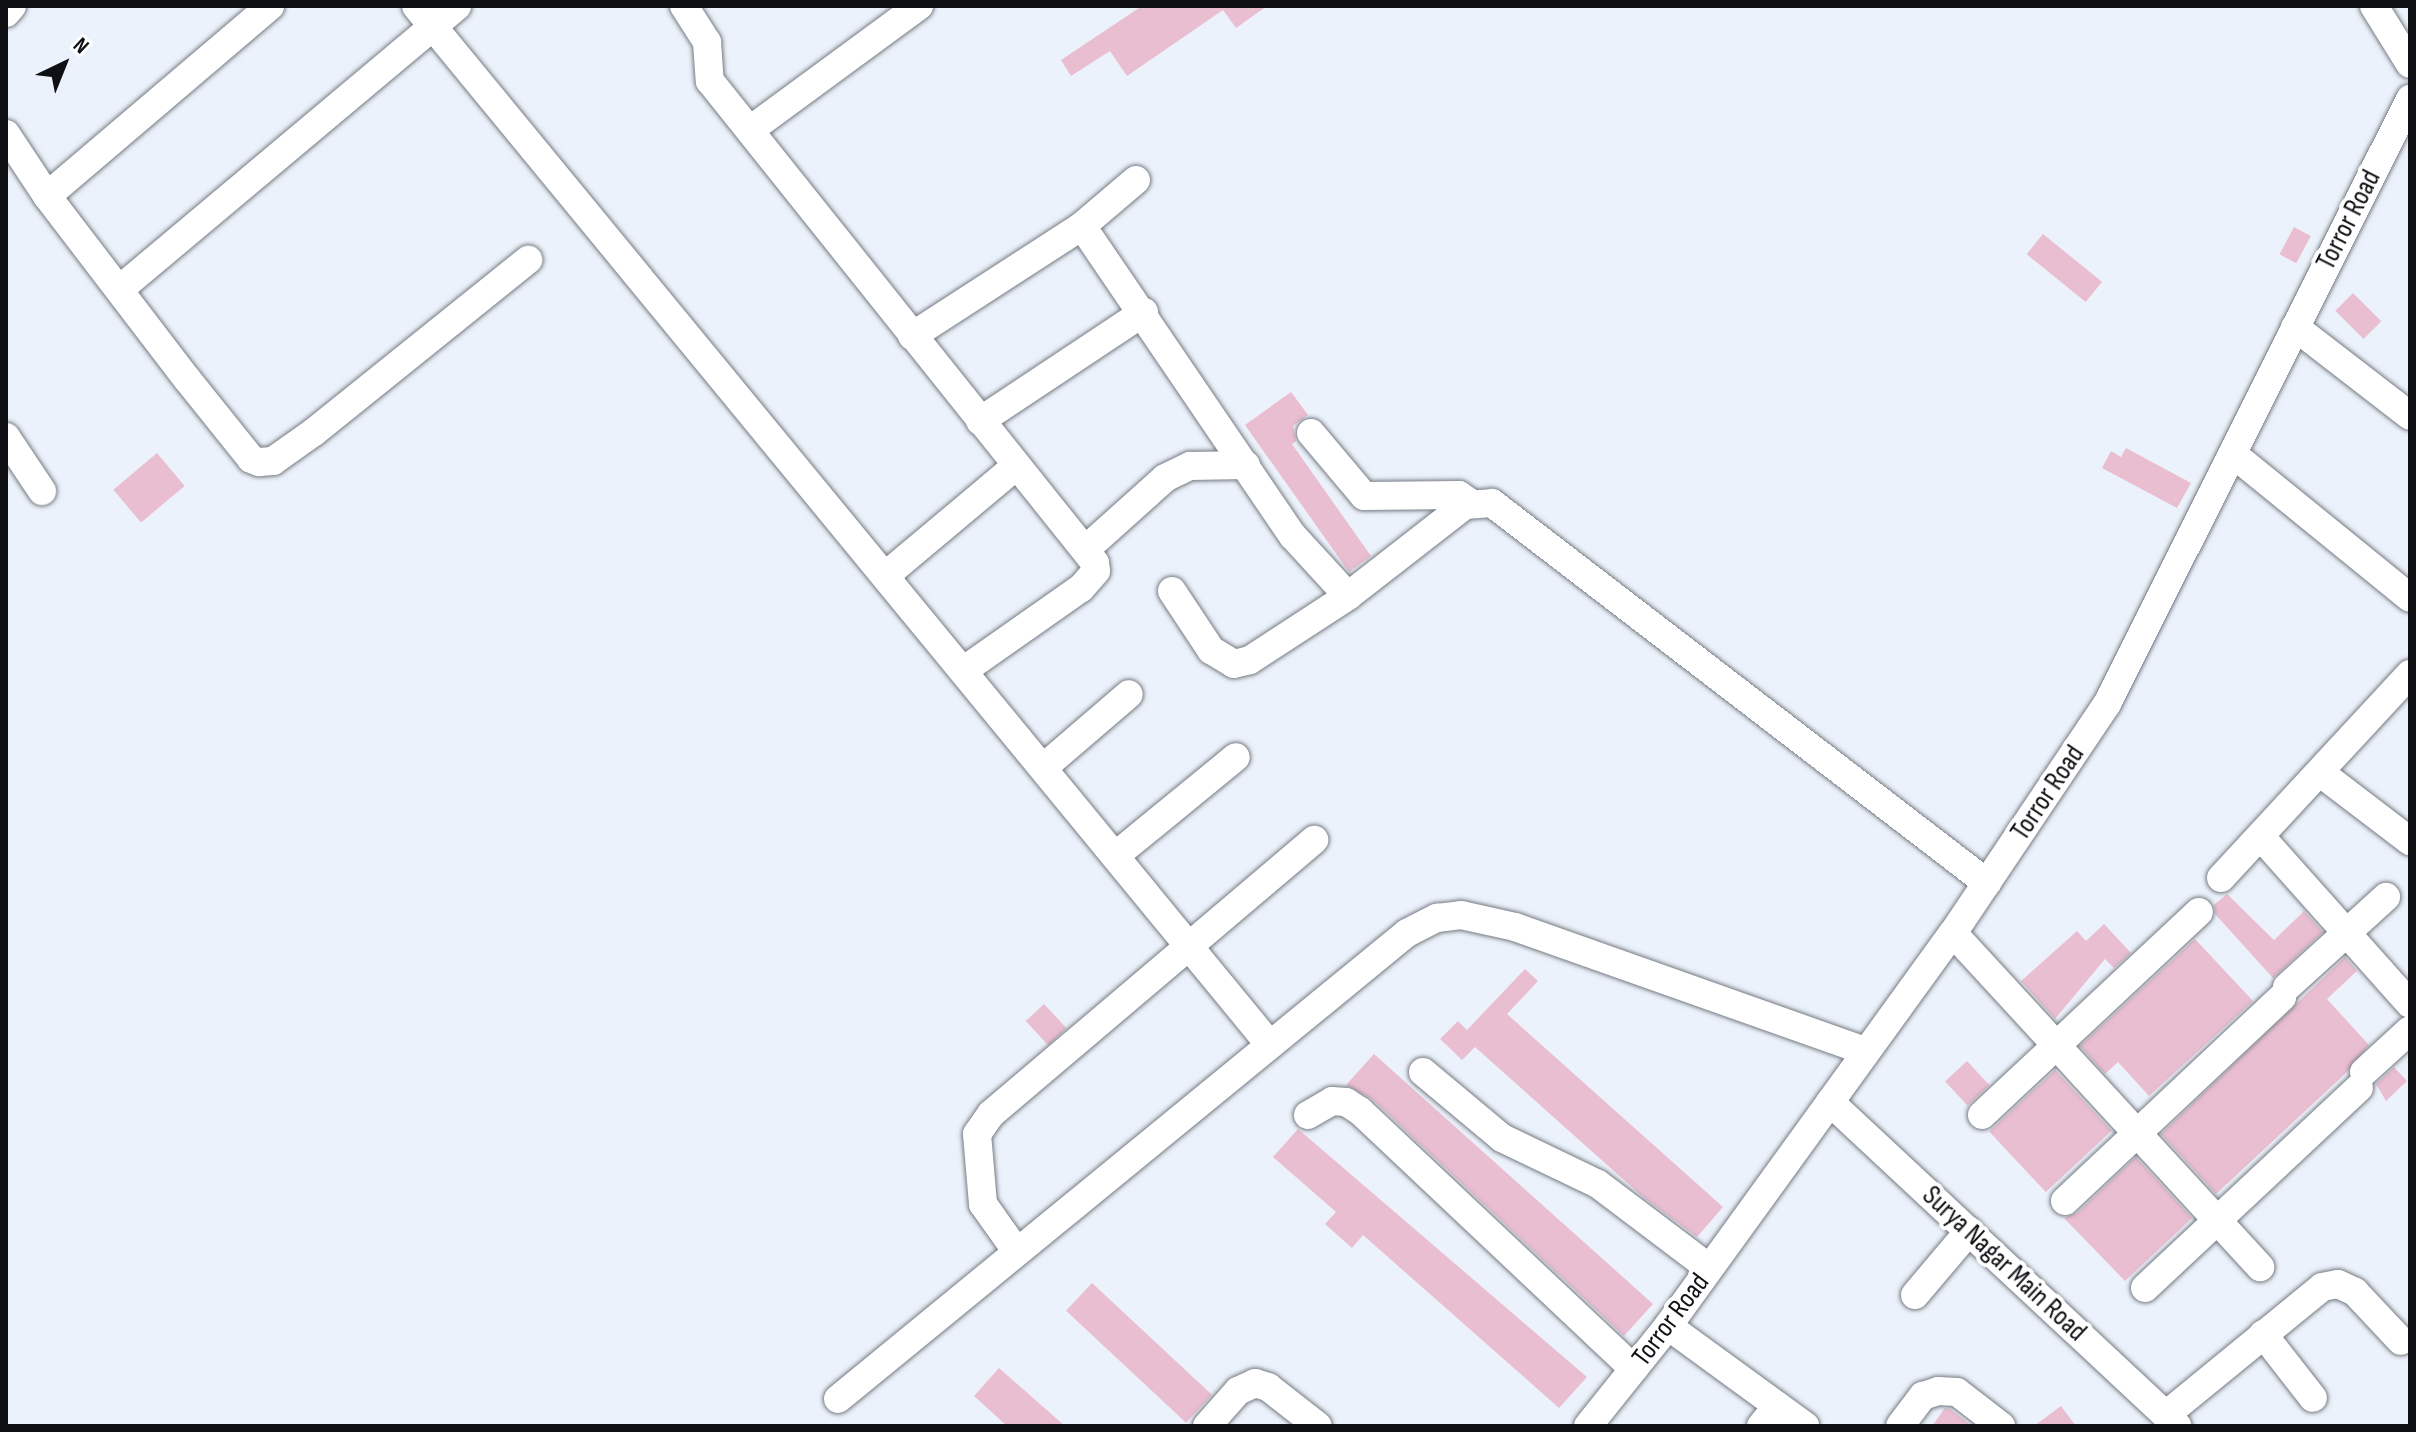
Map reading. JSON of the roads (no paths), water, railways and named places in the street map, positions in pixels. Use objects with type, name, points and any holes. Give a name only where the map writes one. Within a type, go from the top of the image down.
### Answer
[{"type":"street","points":[[6,13],[12,6]]},
{"type":"street","points":[[47,196],[270,6]]},
{"type":"street","points":[[120,289],[424,16],[457,6]]},
{"type":"street","points":[[684,6],[707,42],[710,81],[1095,563],[1091,578],[963,671]]},
{"type":"street","points":[[750,130],[919,6]]},
{"type":"street","points":[[2374,6],[2410,64]]},
{"type":"street","points":[[424,16],[1270,1045]]},
{"type":"street","name":"Torror Road","points":[[1588,1426],[1668,1326],[1953,933],[2107,704],[2410,99]]},
{"type":"street","points":[[6,134],[47,196],[251,459],[266,463],[314,432],[528,260]]},
{"type":"street","points":[[912,336],[1082,226],[1136,180]]},
{"type":"street","points":[[1082,226],[1144,312],[1293,536],[1348,596]]},
{"type":"street","points":[[980,421],[1144,312]]},
{"type":"street","points":[[2295,327],[2410,416]]},
{"type":"street","points":[[1311,433],[1364,496],[1459,495],[1471,503],[1492,503],[1509,514],[1987,883]]},
{"type":"street","points":[[6,437],[42,491]]},
{"type":"street","points":[[2233,454],[2410,598]]},
{"type":"street","points":[[1086,549],[1165,478],[1190,466],[1246,465]]},
{"type":"street","points":[[885,576],[1016,466]]},
{"type":"street","points":[[1172,591],[1211,650],[1234,664],[1250,660],[1348,596],[1471,503]]},
{"type":"street","points":[[2221,878],[2322,774],[2410,674]]},
{"type":"street","points":[[1043,768],[1129,694]]},
{"type":"street","points":[[1115,856],[1236,757]]},
{"type":"street","points":[[2322,774],[2406,829]]},
{"type":"street","points":[[2262,838],[2410,1004]]},
{"type":"street","points":[[1017,1252],[983,1204],[977,1134],[991,1114],[1187,943],[1314,840]]},
{"type":"street","points":[[2065,1201],[2386,897]]},
{"type":"street","points":[[1982,1115],[2199,912]]},
{"type":"street","points":[[838,1399],[1407,933],[1437,918],[1461,915],[1515,927],[1865,1051]]},
{"type":"street","points":[[1953,933],[2260,1267]]},
{"type":"street","points":[[2145,1288],[2410,1030]]},
{"type":"street","points":[[1423,1072],[1502,1138],[1598,1184],[1709,1268]]},
{"type":"street","points":[[1308,1115],[1332,1101],[1346,1102],[1360,1111],[1634,1369]]},
{"type":"street","name":"Surya Nagar Main Road","points":[[1830,1102],[2172,1420]]},
{"type":"street","points":[[1915,1295],[1969,1231]]},
{"type":"street","points":[[2172,1420],[2263,1334],[2322,1287],[2338,1284],[2355,1292],[2401,1341]]},
{"type":"street","points":[[1668,1326],[1769,1416],[1805,1426]]},
{"type":"street","points":[[2263,1334],[2313,1398]]},
{"type":"street","points":[[1207,1426],[1238,1391],[1255,1383],[1318,1426]]},
{"type":"street","points":[[1900,1426],[1923,1396],[1938,1391],[1957,1392],[2001,1426]]}]
